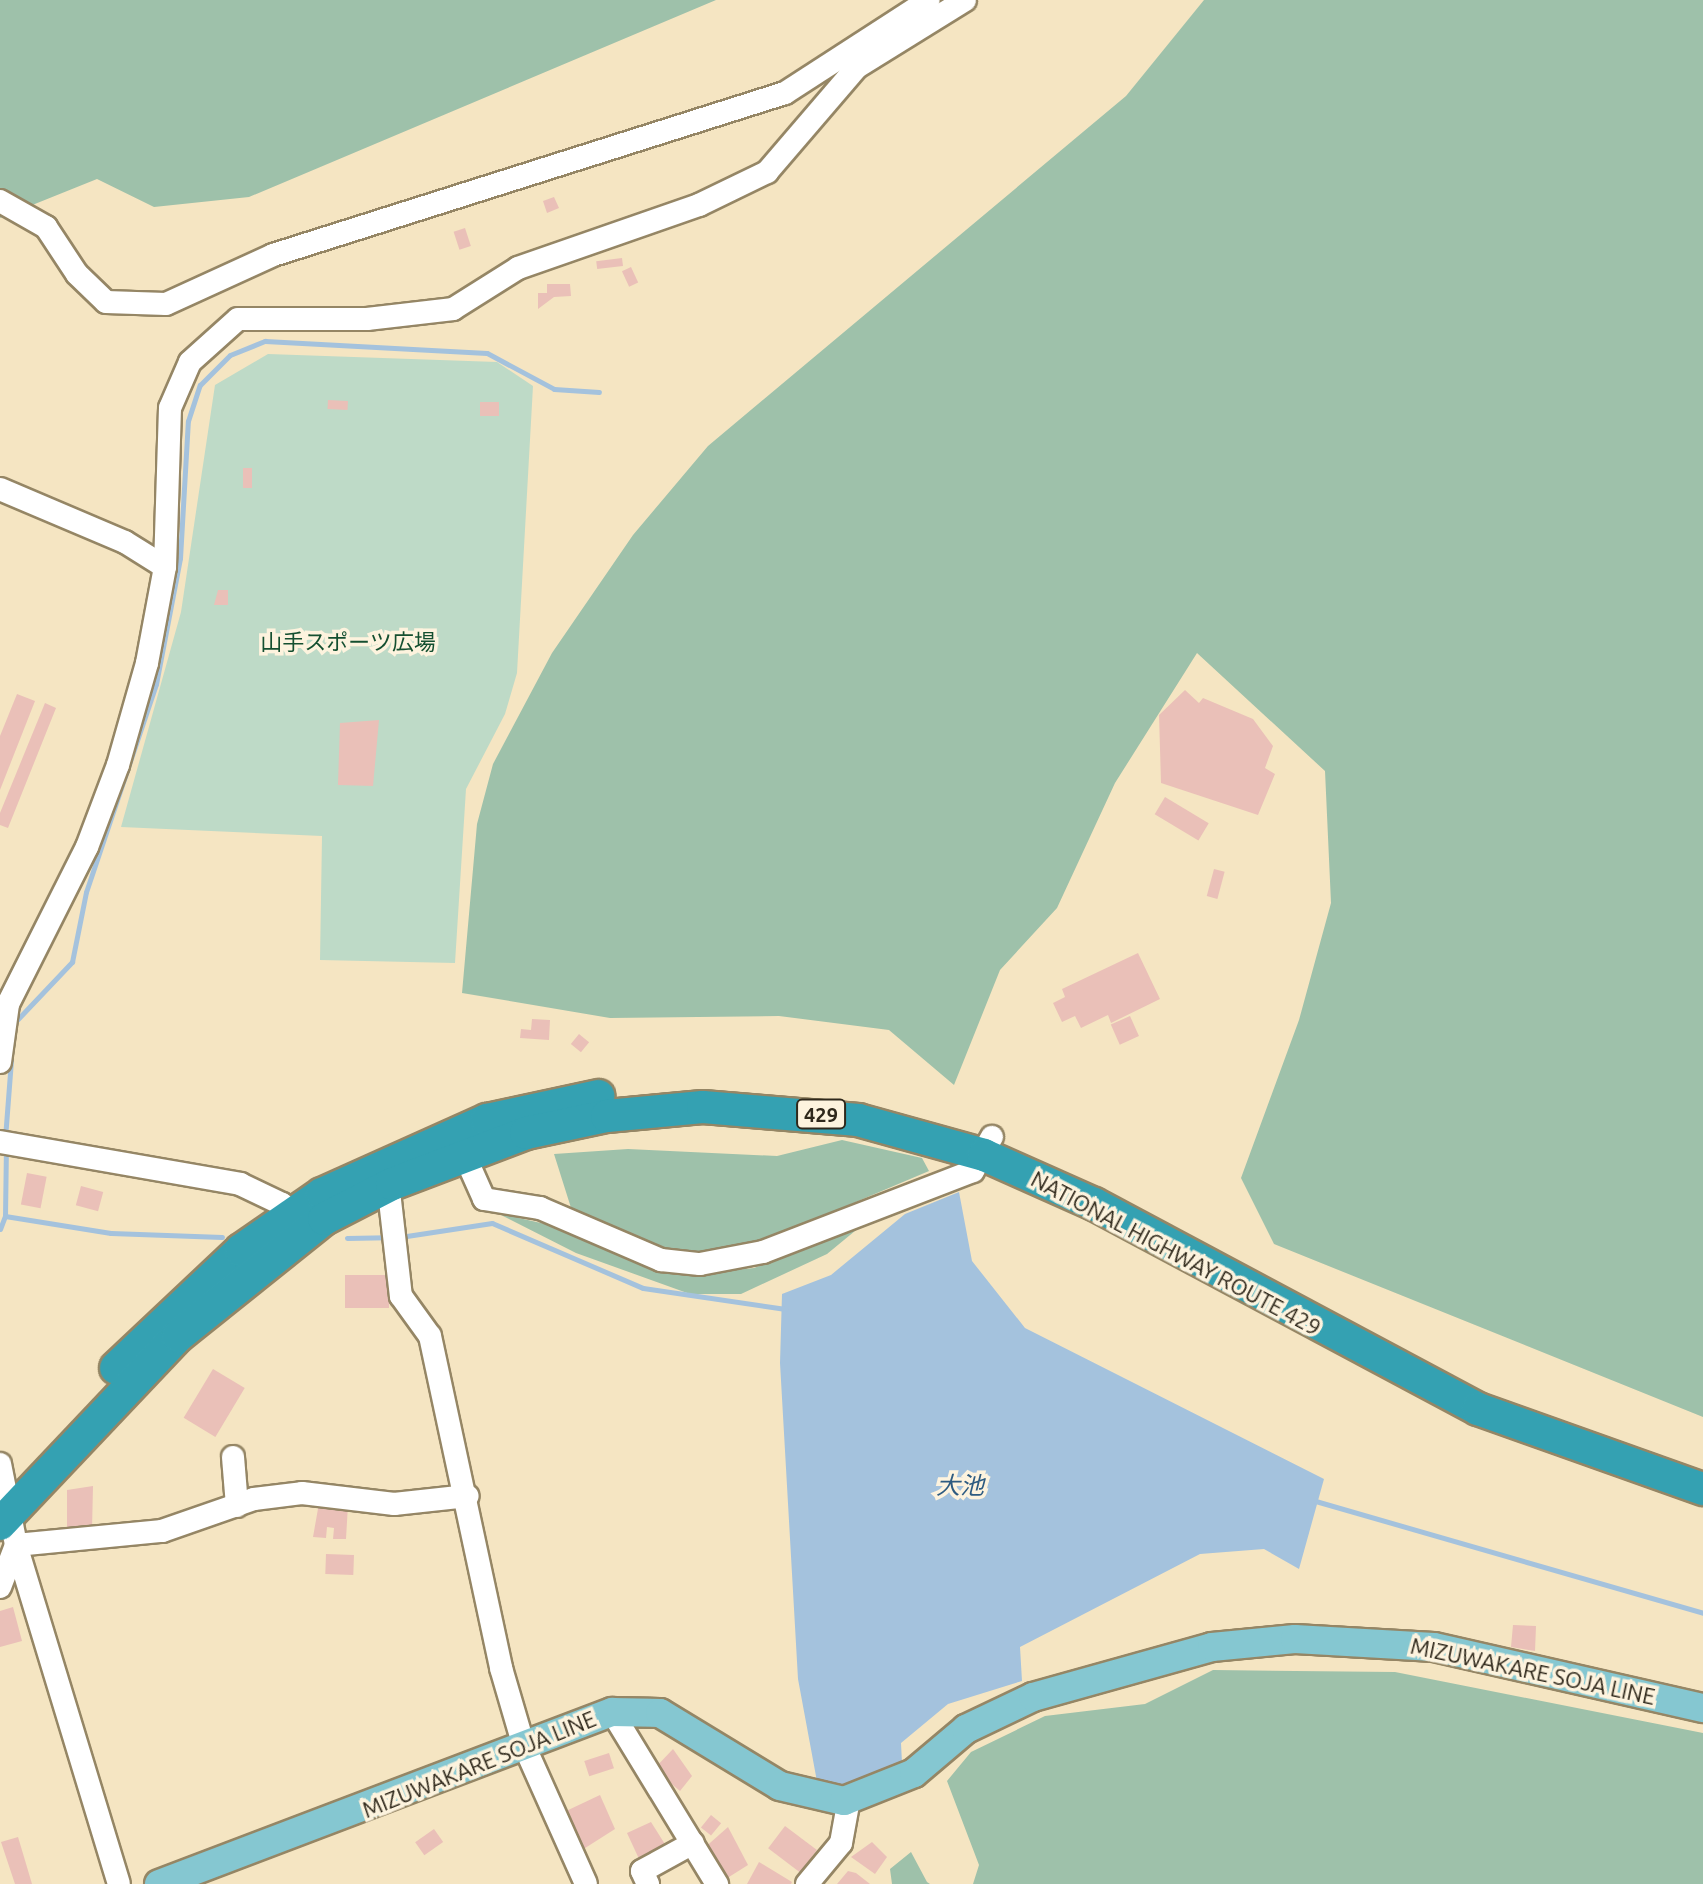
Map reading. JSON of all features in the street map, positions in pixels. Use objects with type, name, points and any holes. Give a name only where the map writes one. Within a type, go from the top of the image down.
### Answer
[{"type":"highway","name":"NATIONAL HIGHWAY ROUTE 429","points":[[5,1505],[164,1317],[299,1223],[387,1174],[565,1101],[729,1087],[863,1100],[1112,1191],[1412,1357],[1581,1428],[1703,1467]]},
{"type":"highway","name":"NATIONAL HIGHWAY ROUTE 429","points":[[988,1146],[1478,1409],[1703,1489]]},
{"type":"main road","name":"MIZUWAKARE SOJA LINE","points":[[159,1884],[405,1795],[523,1743],[612,1712],[660,1713],[795,1794],[849,1799],[914,1773],[966,1729],[1033,1697],[1212,1647],[1295,1639],[1434,1647],[1703,1708]]},
{"type":"street","points":[[0,201],[46,227],[77,274],[106,302],[166,304],[286,251],[785,93],[929,0]]},
{"type":"street","points":[[0,1062],[8,1004],[87,847],[118,765],[165,567],[170,408],[190,362],[238,319],[367,319],[453,309],[518,268],[699,205],[767,172],[857,67],[965,0]]},
{"type":"street","points":[[0,489],[125,542],[165,567]]},
{"type":"street","points":[[5,1144],[240,1184],[299,1223]]},
{"type":"street","points":[[460,1144],[484,1199],[540,1208],[661,1260],[700,1264],[763,1252],[973,1171],[988,1146]]},
{"type":"street","points":[[387,1174],[401,1296],[430,1336],[468,1496],[501,1668],[523,1743],[586,1884]]},
{"type":"street","points":[[233,1457],[237,1506]]},
{"type":"street","points":[[5,1505],[162,1531],[237,1506],[302,1493],[394,1504],[468,1496]]},
{"type":"street","points":[[0,1587],[5,1505]]},
{"type":"street","points":[[5,1505],[119,1884]]},
{"type":"street","points":[[612,1712],[717,1884]]},
{"type":"street","points":[[807,1884],[841,1843],[849,1799]]},
{"type":"street","points":[[648,1884],[642,1871],[693,1843]]},
{"type":"green space","points":[[0,0],[716,0],[249,197],[154,207],[97,179],[0,218]]},
{"type":"green space","points":[[1204,0],[1703,0],[1703,1417],[1274,1244],[1241,1178],[1299,1020],[1331,903],[1325,771],[1197,653],[1115,783],[1057,908],[1000,970],[954,1085],[889,1030],[779,1016],[610,1018],[462,993],[477,824],[493,764],[552,653],[633,535],[708,446],[1126,96]]},
{"type":"green space","name":"山手スポーツ広場","points":[[268,354],[497,362],[533,386],[517,673],[505,714],[466,789],[455,963],[320,960],[322,836],[121,827],[181,612],[215,385]]},
{"type":"green space","points":[[842,1140],[922,1158],[929,1171],[745,1249],[703,1255],[663,1251],[572,1211],[554,1154],[628,1149],[777,1156]]},
{"type":"green space","points":[[497,1213],[567,1229],[662,1269],[704,1273],[754,1268],[861,1226],[827,1254],[741,1294],[690,1294],[576,1253]]},
{"type":"green space","points":[[1213,1670],[1395,1672],[1703,1733],[1703,1884],[973,1884],[979,1865],[947,1781],[971,1752],[1045,1716],[1145,1704]]},
{"type":"green space","points":[[911,1852],[930,1884],[892,1884],[890,1869]]},
{"type":"water","name":"大池","points":[[959,1192],[972,1261],[1025,1328],[1324,1479],[1299,1569],[1264,1549],[1200,1554],[1020,1647],[1022,1681],[948,1704],[901,1743],[902,1763],[857,1783],[818,1787],[798,1679],[780,1363],[782,1294],[831,1275],[905,1214]]},
{"type":"building","points":[[554,197],[559,208],[547,213],[543,201]]},
{"type":"building","points":[[465,228],[471,246],[459,250],[454,232]]},
{"type":"building","points":[[622,258],[623,266],[597,269],[596,261]]},
{"type":"building","points":[[631,267],[638,282],[629,287],[622,271]]},
{"type":"building","points":[[547,284],[570,284],[571,296],[554,297],[538,309],[538,293],[547,293]]},
{"type":"building","points":[[328,400],[348,401],[348,410],[328,409]]},
{"type":"building","points":[[480,402],[499,402],[499,416],[480,416]]},
{"type":"building","points":[[243,468],[252,468],[252,488],[243,488]]},
{"type":"building","points":[[218,590],[228,590],[228,605],[214,605]]},
{"type":"building","points":[[1185,690],[1199,703],[1203,698],[1253,719],[1273,746],[1265,768],[1275,774],[1258,815],[1161,783],[1159,715]]},
{"type":"building","points":[[17,694],[35,701],[0,790],[0,736]]},
{"type":"building","points":[[45,703],[56,708],[8,828],[0,825],[0,813]]},
{"type":"building","points":[[379,720],[373,786],[338,785],[340,723]]},
{"type":"building","points":[[1165,797],[1209,823],[1198,840],[1155,814]]},
{"type":"building","points":[[1214,869],[1225,872],[1217,899],[1207,896]]},
{"type":"building","points":[[1138,953],[1160,999],[1111,1023],[1108,1015],[1081,1028],[1075,1016],[1062,1022],[1053,1003],[1065,997],[1062,989]]},
{"type":"building","points":[[1130,1016],[1139,1036],[1120,1045],[1111,1025]]},
{"type":"building","points":[[532,1019],[550,1020],[549,1040],[520,1038],[521,1029],[531,1030]]},
{"type":"building","points":[[579,1034],[589,1042],[581,1052],[571,1044]]},
{"type":"building","points":[[27,1173],[47,1177],[41,1208],[21,1204]]},
{"type":"building","points":[[81,1186],[103,1192],[98,1211],[76,1205]]},
{"type":"building","points":[[345,1275],[389,1275],[389,1308],[345,1308]]},
{"type":"building","points":[[213,1369],[245,1388],[215,1437],[184,1418]]},
{"type":"building","points":[[93,1486],[92,1530],[67,1532],[67,1490]]},
{"type":"building","points":[[319,1503],[348,1505],[346,1539],[333,1539],[334,1528],[327,1527],[326,1538],[313,1537]]},
{"type":"building","points":[[326,1554],[354,1555],[353,1575],[325,1574]]},
{"type":"building","points":[[13,1607],[22,1641],[0,1647],[0,1611]]},
{"type":"building","points":[[1513,1625],[1536,1626],[1535,1651],[1511,1647]]},
{"type":"building","points":[[673,1749],[692,1776],[680,1791],[654,1769]]},
{"type":"building","points":[[609,1753],[614,1768],[589,1776],[584,1761]]},
{"type":"building","points":[[600,1795],[615,1829],[582,1850],[564,1812]]},
{"type":"building","points":[[711,1815],[721,1823],[711,1836],[701,1827]]},
{"type":"building","points":[[651,1822],[668,1849],[640,1861],[627,1833]]},
{"type":"building","points":[[785,1826],[817,1850],[800,1872],[768,1848]]},
{"type":"building","points":[[728,1827],[748,1865],[721,1882],[702,1850]]},
{"type":"building","points":[[434,1829],[443,1842],[424,1855],[415,1842]]},
{"type":"building","points":[[18,1837],[32,1884],[15,1884],[1,1842]]},
{"type":"building","points":[[872,1842],[887,1857],[875,1874],[851,1857]]},
{"type":"building","points":[[759,1862],[792,1882],[791,1884],[747,1884]]},
{"type":"building","points":[[848,1871],[856,1873],[870,1884],[837,1884]]},
{"type":"waterway","points":[[15,1022],[72,962],[86,892],[156,684],[180,558],[188,421],[200,385],[230,355],[265,341],[487,353],[554,389],[599,392]]},
{"type":"waterway","points":[[5,1138],[11,1060]]},
{"type":"waterway","points":[[5,1216],[6,1148]]},
{"type":"waterway","points":[[0,1229],[5,1216],[111,1233],[222,1237]]},
{"type":"waterway","points":[[400,1237],[492,1223],[643,1288],[785,1309]]},
{"type":"waterway","points":[[347,1238],[386,1237]]},
{"type":"waterway","points":[[1312,1500],[1703,1613]]}]
